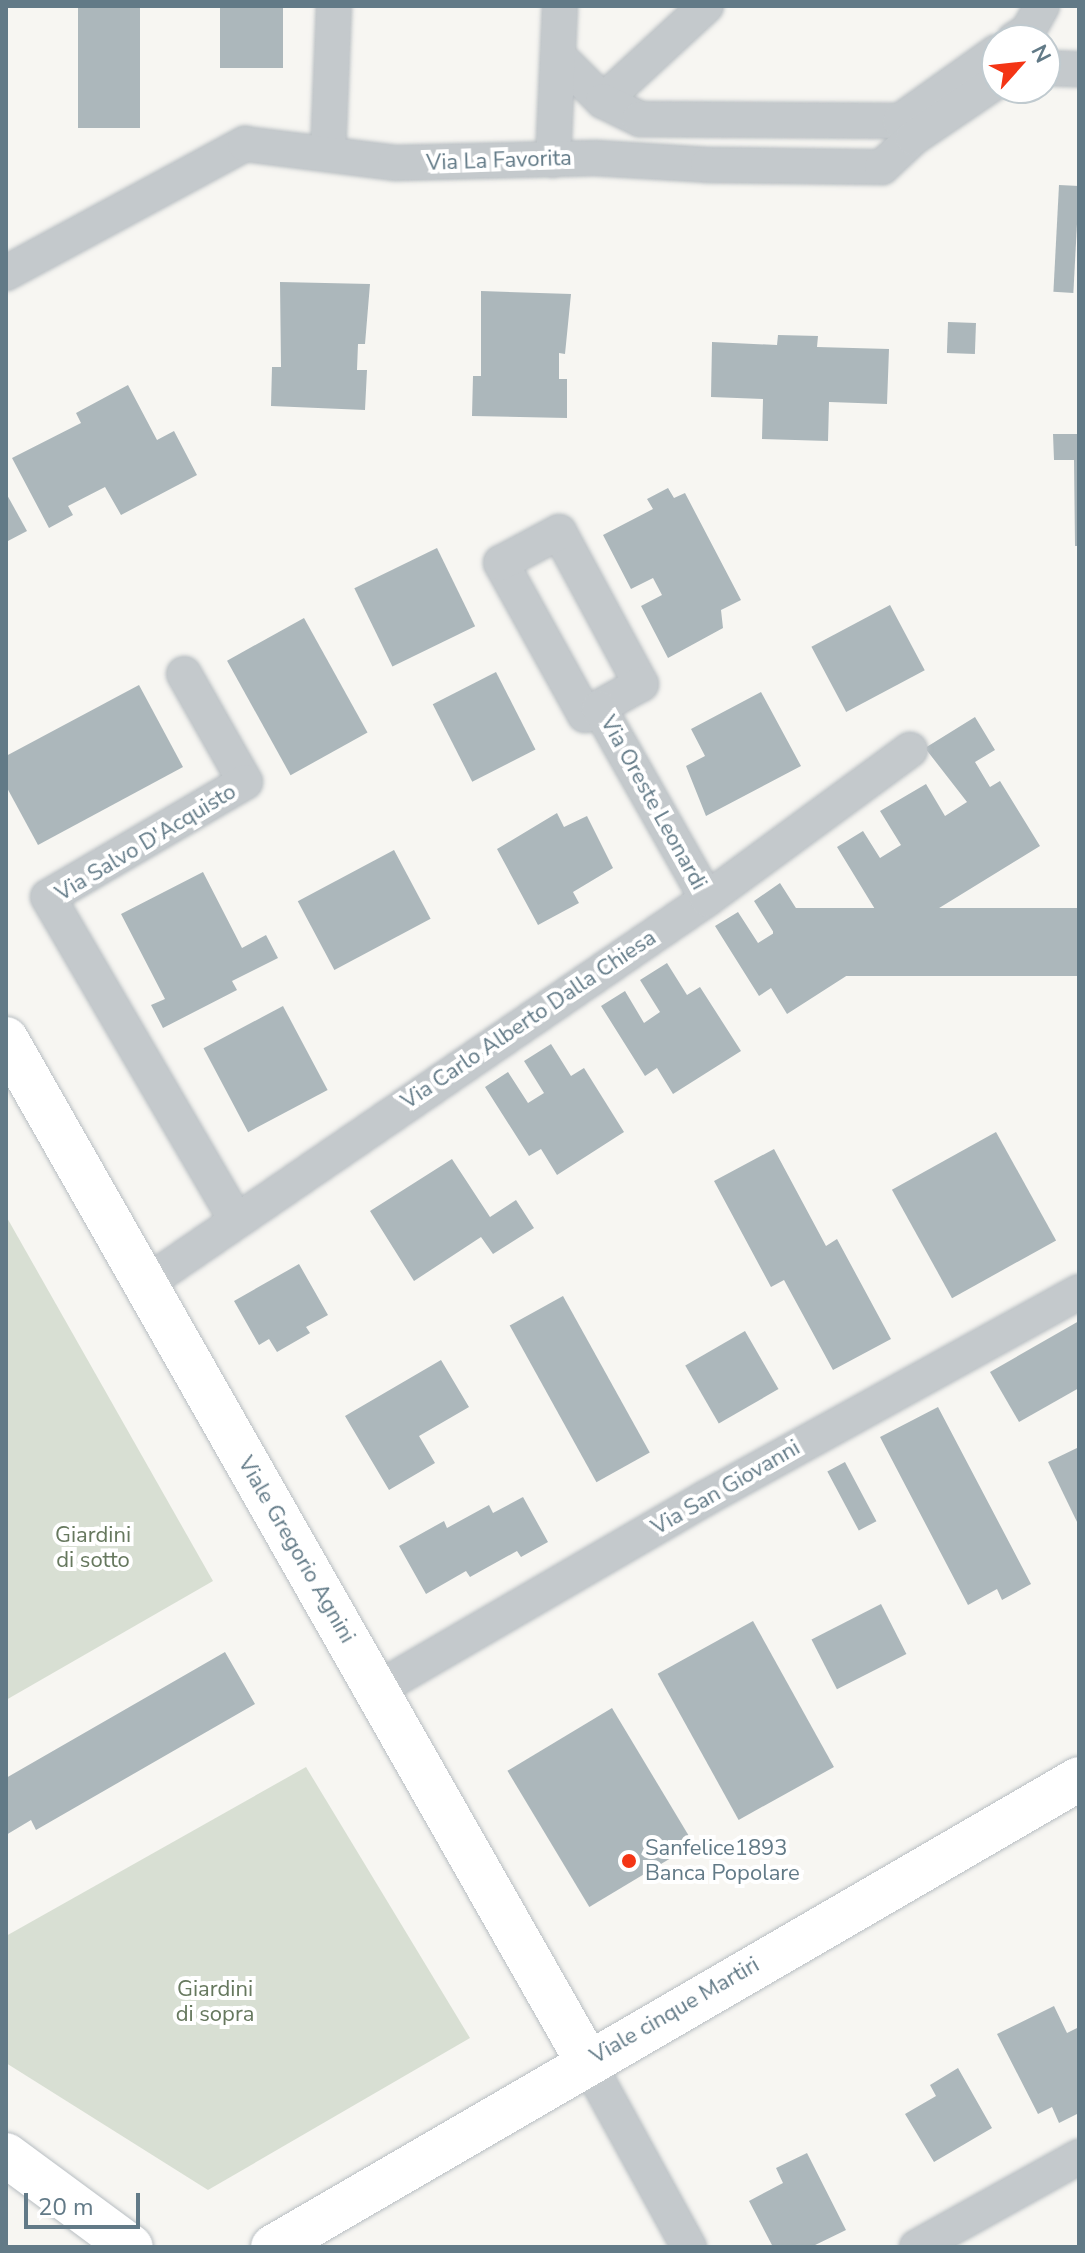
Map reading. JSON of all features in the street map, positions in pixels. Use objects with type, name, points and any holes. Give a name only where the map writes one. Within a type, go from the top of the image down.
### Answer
[{"type":"main road","name":"Viale Gregorio Agnini","points":[[6,1039],[587,2061]]},
{"type":"main road","name":"Viale cinque Martiri","points":[[273,2247],[587,2061],[1079,1779]]},
{"type":"main road","points":[[6,2155],[131,2247]]},
{"type":"street","points":[[328,154],[334,6]]},
{"type":"street","points":[[553,160],[560,6]]},
{"type":"street","points":[[603,101],[706,6]]},
{"type":"street","points":[[1032,24],[1042,6]]},
{"type":"street","points":[[558,56],[603,101],[640,119],[900,121],[981,63]]},
{"type":"street","name":"Via La Favorita","points":[[6,273],[245,144],[395,163],[553,160],[882,167],[913,138],[981,92]]},
{"type":"street","name":"Via Oreste Leonardi","points":[[559,532],[641,684],[599,708],[585,715],[501,563],[559,532]]},
{"type":"street","name":"Via Salvo D'Acquisto","points":[[184,674],[245,782],[48,897],[236,1220]]},
{"type":"street","name":"Via Oreste Leonardi","points":[[599,708],[707,899]]},
{"type":"street","name":"Via Carlo Alberto Dalla Chiesa","points":[[145,1284],[707,899],[910,750]]},
{"type":"street","name":"Via San Giovanni","points":[[376,1690],[706,1498],[1079,1292]]},
{"type":"street","points":[[587,2061],[689,2247]]},
{"type":"street","points":[[917,2247],[1079,2157]]},
{"type":"green space","name":"Giardini di sotto","points":[[6,1216],[213,1581],[6,1700]]},
{"type":"green space","name":"Giardini di sopra","points":[[306,1767],[470,2038],[208,2190],[6,2063],[6,1936]]},
{"type":"building","points":[[78,6],[140,6],[140,128],[78,128]]},
{"type":"building","points":[[220,6],[283,6],[283,68],[220,68]]},
{"type":"building","points":[[1059,185],[1079,186],[1073,293],[1053,292]]},
{"type":"building","points":[[280,282],[370,284],[365,344],[358,344],[357,370],[367,370],[365,410],[271,406],[272,367],[281,367]]},
{"type":"building","points":[[481,291],[571,294],[565,354],[559,353],[559,379],[567,379],[567,418],[472,416],[473,376],[481,376]]},
{"type":"building","points":[[948,322],[976,323],[975,354],[947,353]]},
{"type":"building","points":[[778,335],[818,336],[817,347],[889,349],[887,404],[829,402],[828,441],[762,439],[763,399],[711,397],[712,342],[777,345]]},
{"type":"building","points":[[128,385],[157,440],[174,431],[197,475],[121,515],[105,487],[68,506],[73,515],[49,528],[12,458],[81,423],[76,413]]},
{"type":"building","points":[[1053,434],[1079,434],[1079,546],[1075,546],[1074,460],[1054,460]]},
{"type":"building","points":[[668,488],[674,498],[685,493],[741,600],[721,610],[723,628],[668,658],[641,606],[662,595],[653,578],[631,589],[603,535],[653,509],[647,499]]},
{"type":"building","points":[[6,493],[27,531],[6,542]]},
{"type":"building","points":[[437,548],[475,626],[392,667],[354,588]]},
{"type":"building","points":[[890,605],[925,670],[846,712],[811,647]]},
{"type":"building","points":[[304,618],[368,733],[291,775],[227,661]]},
{"type":"building","points":[[496,672],[535,750],[472,782],[433,704]]},
{"type":"building","points":[[139,685],[183,767],[38,845],[6,786],[6,756]]},
{"type":"building","points":[[761,692],[801,766],[706,816],[686,766],[705,756],[691,729]]},
{"type":"building","points":[[975,717],[995,750],[975,762],[990,787],[1000,781],[1040,846],[892,937],[837,847],[863,831],[880,858],[901,845],[880,811],[926,784],[945,816],[967,802],[925,748]]},
{"type":"building","points":[[557,813],[564,827],[587,816],[613,868],[573,892],[579,903],[538,925],[497,849]]},
{"type":"building","points":[[394,850],[431,919],[334,970],[298,901]]},
{"type":"building","points":[[203,872],[242,948],[266,935],[278,958],[232,981],[237,990],[163,1028],[151,1005],[165,999],[121,914]]},
{"type":"building","points":[[780,883],[801,916],[814,908],[854,971],[787,1014],[771,988],[759,996],[715,926],[738,912],[758,943],[774,933],[754,901]]},
{"type":"building","points":[[773,908],[1079,908],[1079,976],[773,976]]},
{"type":"building","points":[[667,963],[687,995],[700,987],[741,1051],[673,1094],[657,1068],[645,1076],[601,1006],[625,991],[644,1023],[660,1012],[640,980]]},
{"type":"building","points":[[283,1006],[328,1090],[248,1132],[204,1048]]},
{"type":"building","points":[[551,1044],[571,1076],[584,1068],[624,1132],[557,1175],[541,1149],[529,1156],[485,1087],[508,1072],[528,1103],[544,1093],[524,1061]]},
{"type":"building","points":[[996,1132],[1056,1240],[952,1298],[892,1190]]},
{"type":"building","points":[[774,1149],[826,1246],[837,1239],[891,1339],[833,1370],[784,1280],[771,1287],[714,1181]]},
{"type":"building","points":[[452,1159],[490,1217],[516,1200],[534,1228],[493,1254],[481,1237],[414,1281],[370,1211]]},
{"type":"building","points":[[299,1264],[328,1315],[306,1327],[310,1333],[277,1352],[269,1339],[259,1345],[234,1301]]},
{"type":"building","points":[[563,1296],[650,1453],[596,1482],[510,1326]]},
{"type":"building","points":[[1079,1321],[1079,1388],[1019,1422],[990,1372]]},
{"type":"building","points":[[745,1331],[779,1389],[719,1424],[685,1366]]},
{"type":"building","points":[[441,1360],[469,1407],[419,1436],[435,1463],[389,1490],[345,1416]]},
{"type":"building","points":[[938,1407],[1031,1584],[1002,1600],[997,1589],[968,1605],[880,1437]]},
{"type":"building","points":[[1079,1447],[1079,1526],[1048,1462]]},
{"type":"building","points":[[845,1462],[876,1521],[859,1531],[827,1471]]},
{"type":"building","points":[[523,1497],[548,1542],[521,1557],[517,1551],[470,1577],[466,1571],[426,1594],[399,1546],[444,1521],[447,1528],[489,1505],[493,1513]]},
{"type":"building","points":[[881,1604],[906,1654],[837,1689],[812,1639]]},
{"type":"building","points":[[753,1621],[834,1767],[739,1820],[658,1674]]},
{"type":"building","points":[[225,1652],[255,1704],[36,1830],[31,1820],[6,1835],[6,1778]]},
{"type":"building","points":[[612,1708],[694,1844],[589,1907],[507,1771]]},
{"type":"building","points":[[1054,2006],[1067,2033],[1079,2027],[1079,2113],[1059,2123],[1052,2107],[1038,2114],[997,2034]]},
{"type":"building","points":[[958,2068],[992,2128],[934,2162],[905,2114],[936,2096],[930,2085]]},
{"type":"building","points":[[807,2153],[846,2230],[811,2247],[773,2247],[749,2201],[783,2183],[776,2168]]},
{"type":"place","name":"Sanfelice1893 Banca Popolare","points":[[629,1861]]}]
